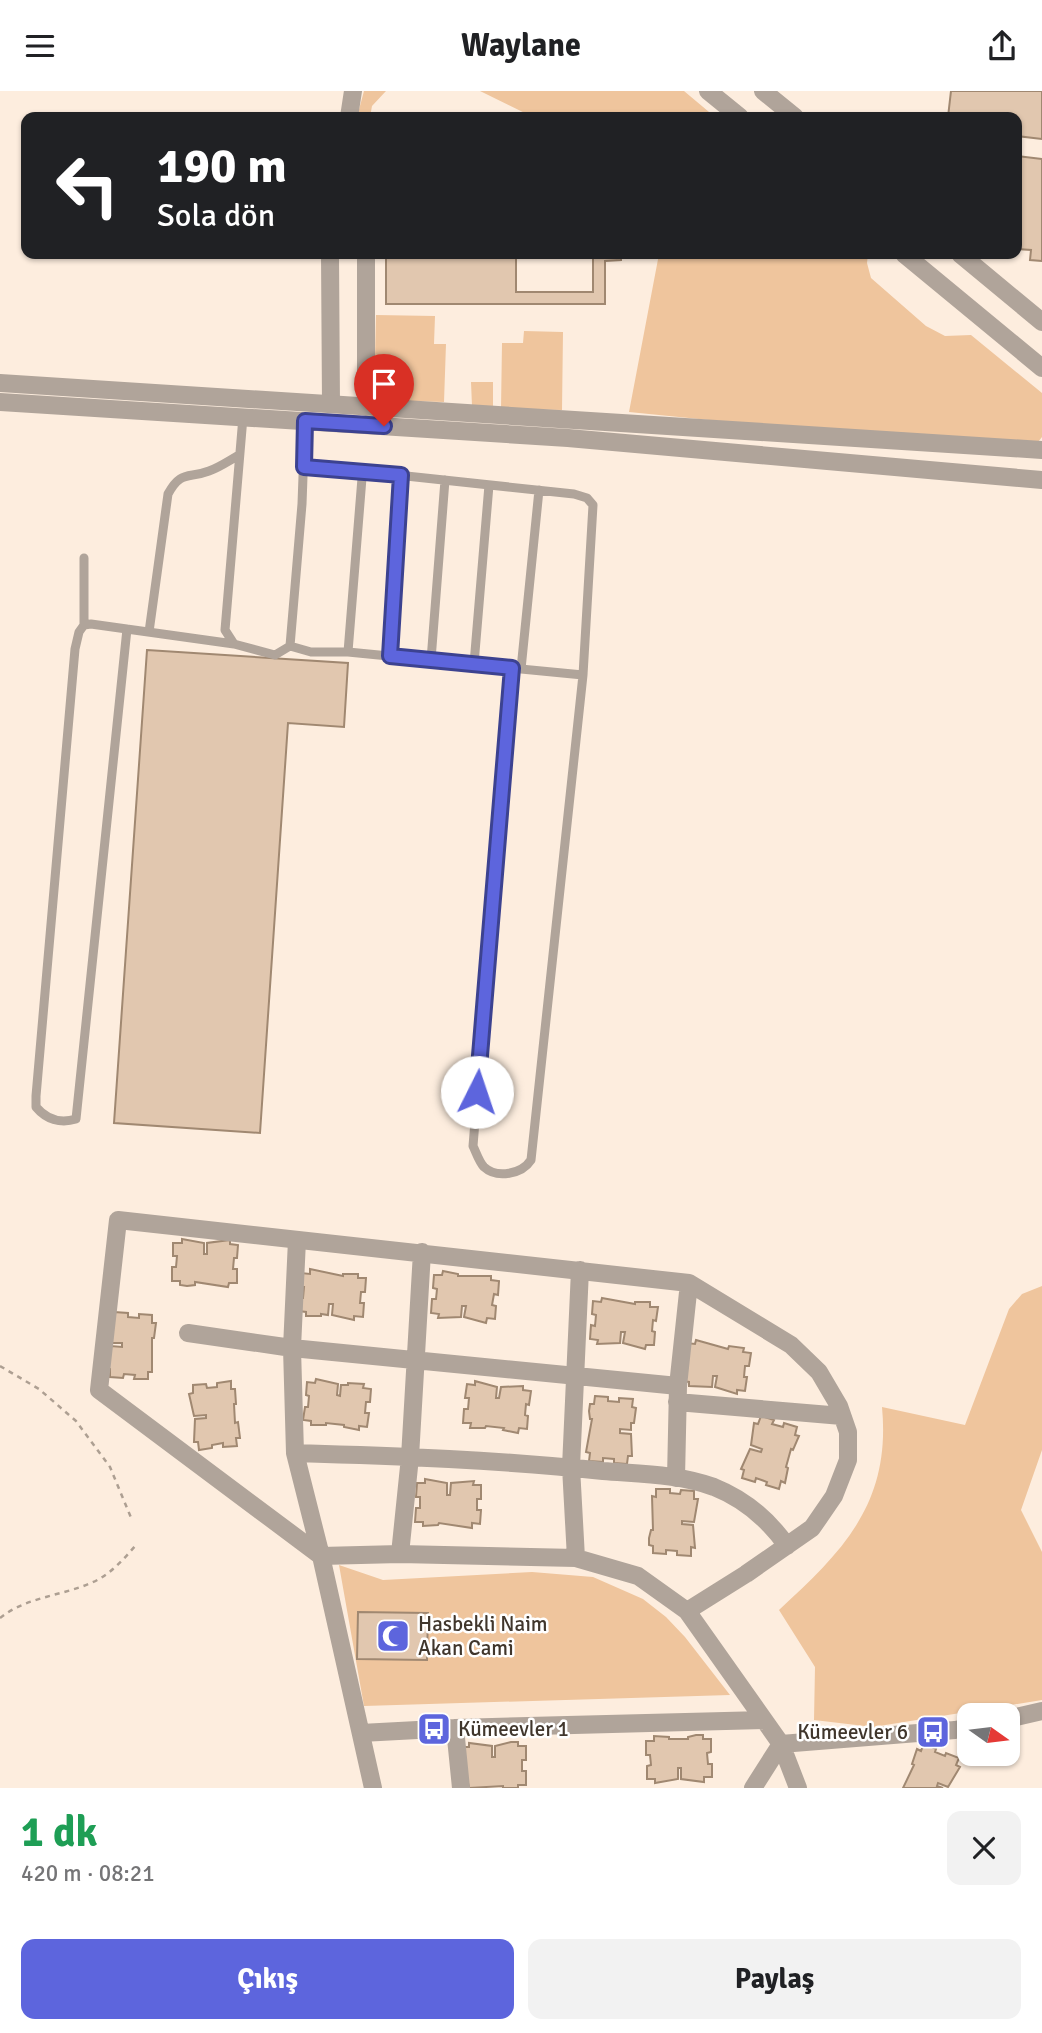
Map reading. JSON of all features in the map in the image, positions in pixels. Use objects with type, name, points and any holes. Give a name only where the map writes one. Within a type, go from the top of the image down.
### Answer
[{"type":"street","points":[[350,112],[353,91]]},
{"type":"street","points":[[708,91],[734,112]]},
{"type":"street","points":[[763,91],[789,112]]},
{"type":"street","points":[[330,259],[331,404]]},
{"type":"street","points":[[366,259],[366,407]]},
{"type":"street","points":[[910,259],[1042,368]]},
{"type":"street","points":[[966,259],[1042,321]]},
{"type":"street","points":[[0,383],[1042,450]]},
{"type":"street","points":[[0,402],[568,438],[1042,480]]},
{"type":"street","points":[[687,1611],[812,1528],[834,1496],[848,1460],[848,1432],[819,1372],[791,1345],[689,1283],[118,1220],[99,1390],[321,1556],[400,1554],[576,1558],[638,1576],[687,1611],[781,1744],[798,1788]]},
{"type":"street","points":[[297,1240],[292,1348],[295,1453],[373,1788]]},
{"type":"street","points":[[400,1554],[410,1457],[422,1252]]},
{"type":"street","points":[[576,1558],[571,1467],[580,1270]]},
{"type":"street","points":[[676,1478],[678,1394],[689,1283]]},
{"type":"street","points":[[188,1333],[292,1348],[574,1375],[678,1394],[842,1416]]},
{"type":"street","points":[[295,1453],[571,1467],[676,1478],[713,1486],[746,1504],[769,1523],[787,1546]]},
{"type":"street","points":[[1020,1716],[1042,1711]]},
{"type":"street","points":[[361,1733],[764,1720]]},
{"type":"street","points":[[455,1728],[461,1788]]},
{"type":"street","points":[[781,1744],[957,1730]]},
{"type":"street","points":[[753,1788],[781,1744]]},
{"type":"lane","points":[[234,644],[225,630],[243,417]]},
{"type":"lane","points":[[290,646],[305,421]]},
{"type":"lane","points":[[149,632],[168,493],[175,481],[187,475],[209,471],[239,455]]},
{"type":"lane","points":[[304,467],[401,475],[489,485],[539,490],[574,494],[587,498],[593,505],[583,675],[531,1160],[526,1167],[516,1172],[501,1173],[492,1172],[483,1166],[473,1146],[516,668],[539,490]]},
{"type":"lane","points":[[348,652],[362,478],[369,472]]},
{"type":"lane","points":[[390,656],[401,475]]},
{"type":"lane","points":[[431,660],[445,480]]},
{"type":"lane","points":[[474,664],[489,485]]},
{"type":"lane","points":[[84,558],[84,625],[79,632],[75,649],[36,1096],[36,1107],[41,1113],[65,1123],[76,1119],[127,629]]},
{"type":"lane","points":[[84,625],[234,644],[275,655],[290,646],[311,652],[348,652],[583,675]]},
{"type":"path","points":[[0,1366],[39,1389],[76,1421],[110,1467],[132,1520]]},
{"type":"path","points":[[0,1618],[10,1610],[29,1602],[93,1583],[117,1567],[136,1545]]},
{"type":"shaded area","points":[[364,91],[386,91],[372,106],[371,112],[358,112]]},
{"type":"shaded area","points":[[480,91],[684,91],[709,112],[523,112]]},
{"type":"shaded area","points":[[658,259],[867,259],[871,278],[926,326],[945,336],[971,335],[1042,393],[1042,437],[1038,442],[729,422],[629,412]]},
{"type":"shaded area","points":[[376,315],[435,316],[434,344],[446,344],[444,402],[374,400]]},
{"type":"shaded area","points":[[524,331],[563,332],[562,410],[501,409],[502,343],[523,343]]},
{"type":"shaded area","points":[[471,382],[493,382],[493,406],[472,406]]},
{"type":"shaded area","points":[[1042,1286],[1042,1450],[1021,1510],[1042,1552],[1042,1700],[1020,1704],[957,1703],[957,1714],[873,1727],[814,1720],[815,1667],[779,1610],[843,1545],[871,1498],[879,1471],[883,1441],[882,1407],[965,1425],[1009,1309],[1022,1294]]},
{"type":"shaded area","points":[[339,1565],[383,1580],[532,1572],[593,1577],[643,1599],[666,1617],[730,1695],[364,1706]]},
{"type":"building","points":[[951,91],[1042,91],[1042,139],[1022,137],[1022,112],[949,112]]},
{"type":"building","points":[[1022,157],[1042,159],[1042,261],[1030,260],[1031,250],[1022,249]]},
{"type":"building","points":[[386,259],[516,259],[516,292],[593,292],[593,259],[621,259],[605,261],[605,304],[386,304]]},
{"type":"building","points":[[147,650],[348,663],[344,727],[288,723],[260,1133],[114,1123]]},
{"type":"building","points":[[182,1239],[204,1243],[204,1254],[207,1254],[207,1243],[230,1240],[230,1244],[238,1245],[233,1269],[237,1269],[237,1283],[229,1283],[228,1287],[195,1282],[195,1285],[187,1286],[180,1285],[180,1281],[172,1281],[172,1267],[176,1267],[177,1256],[173,1256],[173,1243],[182,1243]]},
{"type":"building","points":[[310,1269],[343,1276],[358,1274],[358,1278],[366,1278],[365,1292],[361,1292],[360,1303],[364,1303],[363,1317],[354,1316],[354,1320],[332,1315],[333,1304],[329,1304],[328,1315],[306,1316],[306,1312],[298,1311],[299,1298],[303,1298],[304,1287],[300,1287],[301,1273],[310,1274]]},
{"type":"building","points":[[443,1271],[458,1276],[491,1276],[491,1280],[499,1281],[498,1295],[494,1294],[492,1305],[496,1306],[495,1319],[487,1318],[486,1323],[464,1317],[466,1306],[462,1306],[461,1317],[438,1318],[439,1314],[431,1313],[432,1299],[436,1299],[437,1289],[433,1288],[434,1275],[442,1275]]},
{"type":"building","points":[[602,1298],[635,1304],[650,1302],[650,1307],[658,1307],[656,1321],[653,1320],[654,1345],[646,1345],[645,1349],[623,1343],[625,1332],[621,1332],[620,1343],[597,1344],[598,1340],[590,1339],[591,1325],[595,1326],[596,1315],[592,1314],[593,1301],[601,1302]]},
{"type":"building","points":[[114,1312],[128,1313],[128,1317],[139,1318],[139,1314],[152,1315],[152,1323],[156,1323],[152,1338],[152,1372],[148,1372],[148,1379],[134,1379],[135,1375],[124,1374],[123,1378],[110,1377],[110,1369],[106,1368],[111,1346],[122,1347],[122,1343],[111,1343]]},
{"type":"building","points":[[696,1340],[728,1349],[729,1346],[744,1348],[743,1352],[751,1353],[749,1366],[745,1366],[745,1391],[737,1390],[737,1394],[715,1387],[717,1376],[713,1376],[712,1387],[689,1386],[689,1382],[681,1381],[687,1343],[695,1344]]},
{"type":"building","points":[[316,1379],[338,1384],[337,1395],[340,1396],[341,1385],[348,1383],[364,1384],[363,1388],[371,1389],[370,1402],[366,1402],[365,1413],[369,1413],[367,1427],[359,1426],[359,1430],[326,1423],[311,1425],[311,1421],[303,1420],[305,1407],[308,1407],[307,1382],[315,1383]]},
{"type":"building","points":[[231,1381],[231,1389],[235,1389],[235,1423],[238,1422],[240,1438],[236,1438],[237,1446],[223,1447],[223,1443],[199,1450],[198,1442],[194,1442],[195,1419],[206,1418],[206,1415],[194,1416],[189,1394],[193,1393],[193,1385],[217,1387],[217,1383]]},
{"type":"building","points":[[475,1381],[497,1387],[496,1398],[499,1398],[501,1387],[523,1386],[523,1390],[531,1391],[529,1405],[526,1404],[527,1429],[519,1428],[518,1433],[486,1426],[470,1428],[471,1423],[463,1423],[464,1409],[468,1409],[469,1398],[465,1398],[467,1384],[475,1385]]},
{"type":"building","points":[[595,1396],[608,1397],[608,1401],[619,1402],[619,1398],[633,1399],[632,1407],[636,1408],[631,1430],[620,1429],[620,1433],[631,1434],[632,1456],[628,1456],[627,1464],[614,1463],[614,1459],[603,1458],[603,1462],[589,1461],[590,1453],[586,1452],[592,1419],[589,1411]]},
{"type":"building","points":[[761,1416],[774,1420],[772,1424],[783,1427],[784,1423],[797,1427],[795,1435],[799,1436],[793,1450],[791,1449],[785,1483],[781,1481],[779,1489],[756,1478],[755,1482],[742,1478],[744,1470],[741,1469],[750,1449],[761,1452],[762,1449],[751,1445],[754,1423],[758,1424]]},
{"type":"building","points":[[425,1479],[447,1483],[447,1495],[450,1495],[451,1483],[474,1481],[473,1485],[481,1485],[481,1499],[477,1499],[477,1510],[481,1510],[480,1524],[472,1523],[472,1528],[439,1523],[423,1526],[423,1522],[415,1522],[416,1508],[420,1508],[420,1497],[416,1497],[417,1483],[425,1483]]},
{"type":"building","points":[[656,1489],[670,1489],[670,1493],[680,1494],[681,1490],[694,1491],[694,1499],[698,1499],[694,1522],[682,1521],[682,1524],[693,1525],[695,1548],[691,1547],[691,1556],[677,1555],[677,1551],[666,1550],[666,1554],[653,1553],[649,1538],[653,1530],[652,1496],[656,1497]]},
{"type":"building","name":"Hasbekli Naim Akan Cami","points":[[358,1612],[428,1613],[427,1660],[357,1659]]},
{"type":"building","points":[[696,1735],[711,1739],[711,1752],[707,1753],[708,1764],[712,1764],[712,1777],[704,1777],[704,1782],[681,1779],[681,1768],[678,1768],[678,1779],[655,1783],[655,1779],[647,1779],[647,1766],[651,1765],[650,1755],[646,1755],[646,1741],[654,1741],[654,1736],[688,1739]]},
{"type":"building","points":[[511,1742],[526,1746],[526,1760],[522,1760],[522,1771],[526,1771],[526,1785],[518,1785],[518,1788],[469,1788],[461,1747],[469,1747],[469,1743],[492,1746],[492,1757],[495,1757],[495,1746]]},
{"type":"building","points":[[924,1743],[936,1749],[935,1752],[957,1757],[956,1765],[960,1767],[948,1787],[938,1783],[937,1786],[943,1788],[903,1788],[914,1765],[912,1764],[917,1749],[921,1751]]},
{"type":"place","name":"Hasbekli Naim Akan Cami","points":[[393,1636]]},
{"type":"place","name":"Kümeevler 1","points":[[434,1729]]},
{"type":"place","name":"Kümeevler 6","points":[[933,1732]]},
{"type":"route","points":[[384,426],[305,421],[304,467],[401,475],[390,656],[512,668],[477,1092]]}]
